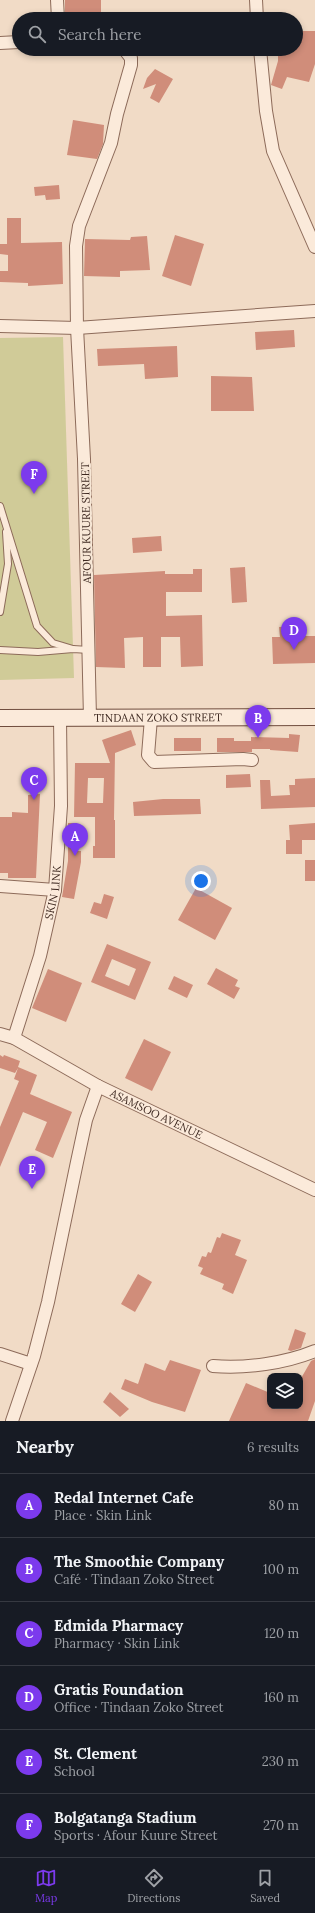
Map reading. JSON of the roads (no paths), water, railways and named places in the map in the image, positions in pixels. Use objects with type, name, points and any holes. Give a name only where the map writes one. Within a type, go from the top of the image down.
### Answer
[{"type":"main road","name":"TINDAAN ZOKO STREET","points":[[0,718],[315,717]]},
{"type":"street","points":[[57,0],[58,12]]},
{"type":"street","points":[[256,0],[257,12]]},
{"type":"street","points":[[0,43],[12,42]]},
{"type":"street","name":"AFOUR KUURE STREET","points":[[90,718],[84,459],[77,328],[76,246],[79,226],[111,143],[130,65],[131,58],[129,56]]},
{"type":"street","points":[[261,56],[266,111],[273,151],[315,247]]},
{"type":"street","points":[[0,326],[77,328],[315,312]]},
{"type":"street","name":"SKIN LINK","points":[[14,1038],[40,956],[55,890],[61,806],[60,718]]},
{"type":"street","points":[[151,718],[148,755],[154,762],[252,760]]},
{"type":"street","points":[[0,886],[55,890]]},
{"type":"street","name":"ASAMSOO AVENUE","points":[[0,1034],[14,1038],[98,1086],[315,1190]]},
{"type":"street","points":[[12,1421],[31,1364],[48,1302],[61,1233],[86,1120],[98,1086]]},
{"type":"street","points":[[213,1366],[228,1367],[283,1362],[300,1358],[315,1352]]},
{"type":"street","points":[[0,1354],[31,1364]]},
{"type":"lane","points":[[0,506],[37,626],[54,643],[74,649]]},
{"type":"lane","points":[[0,612],[8,564],[6,524]]},
{"type":"lane","points":[[0,650],[38,652],[74,649],[89,650]]},
{"type":"place","name":"Bolgatanga Stadium","points":[[34,494]]},
{"type":"place","name":"Gratis Foundation","points":[[294,650]]},
{"type":"place","name":"The Smoothie Company","points":[[258,738]]},
{"type":"place","name":"Edmida Pharmacy","points":[[34,800]]},
{"type":"place","name":"Redal Internet Cafe","points":[[75,856]]},
{"type":"place","name":"St. Clement","points":[[32,1189]]}]
